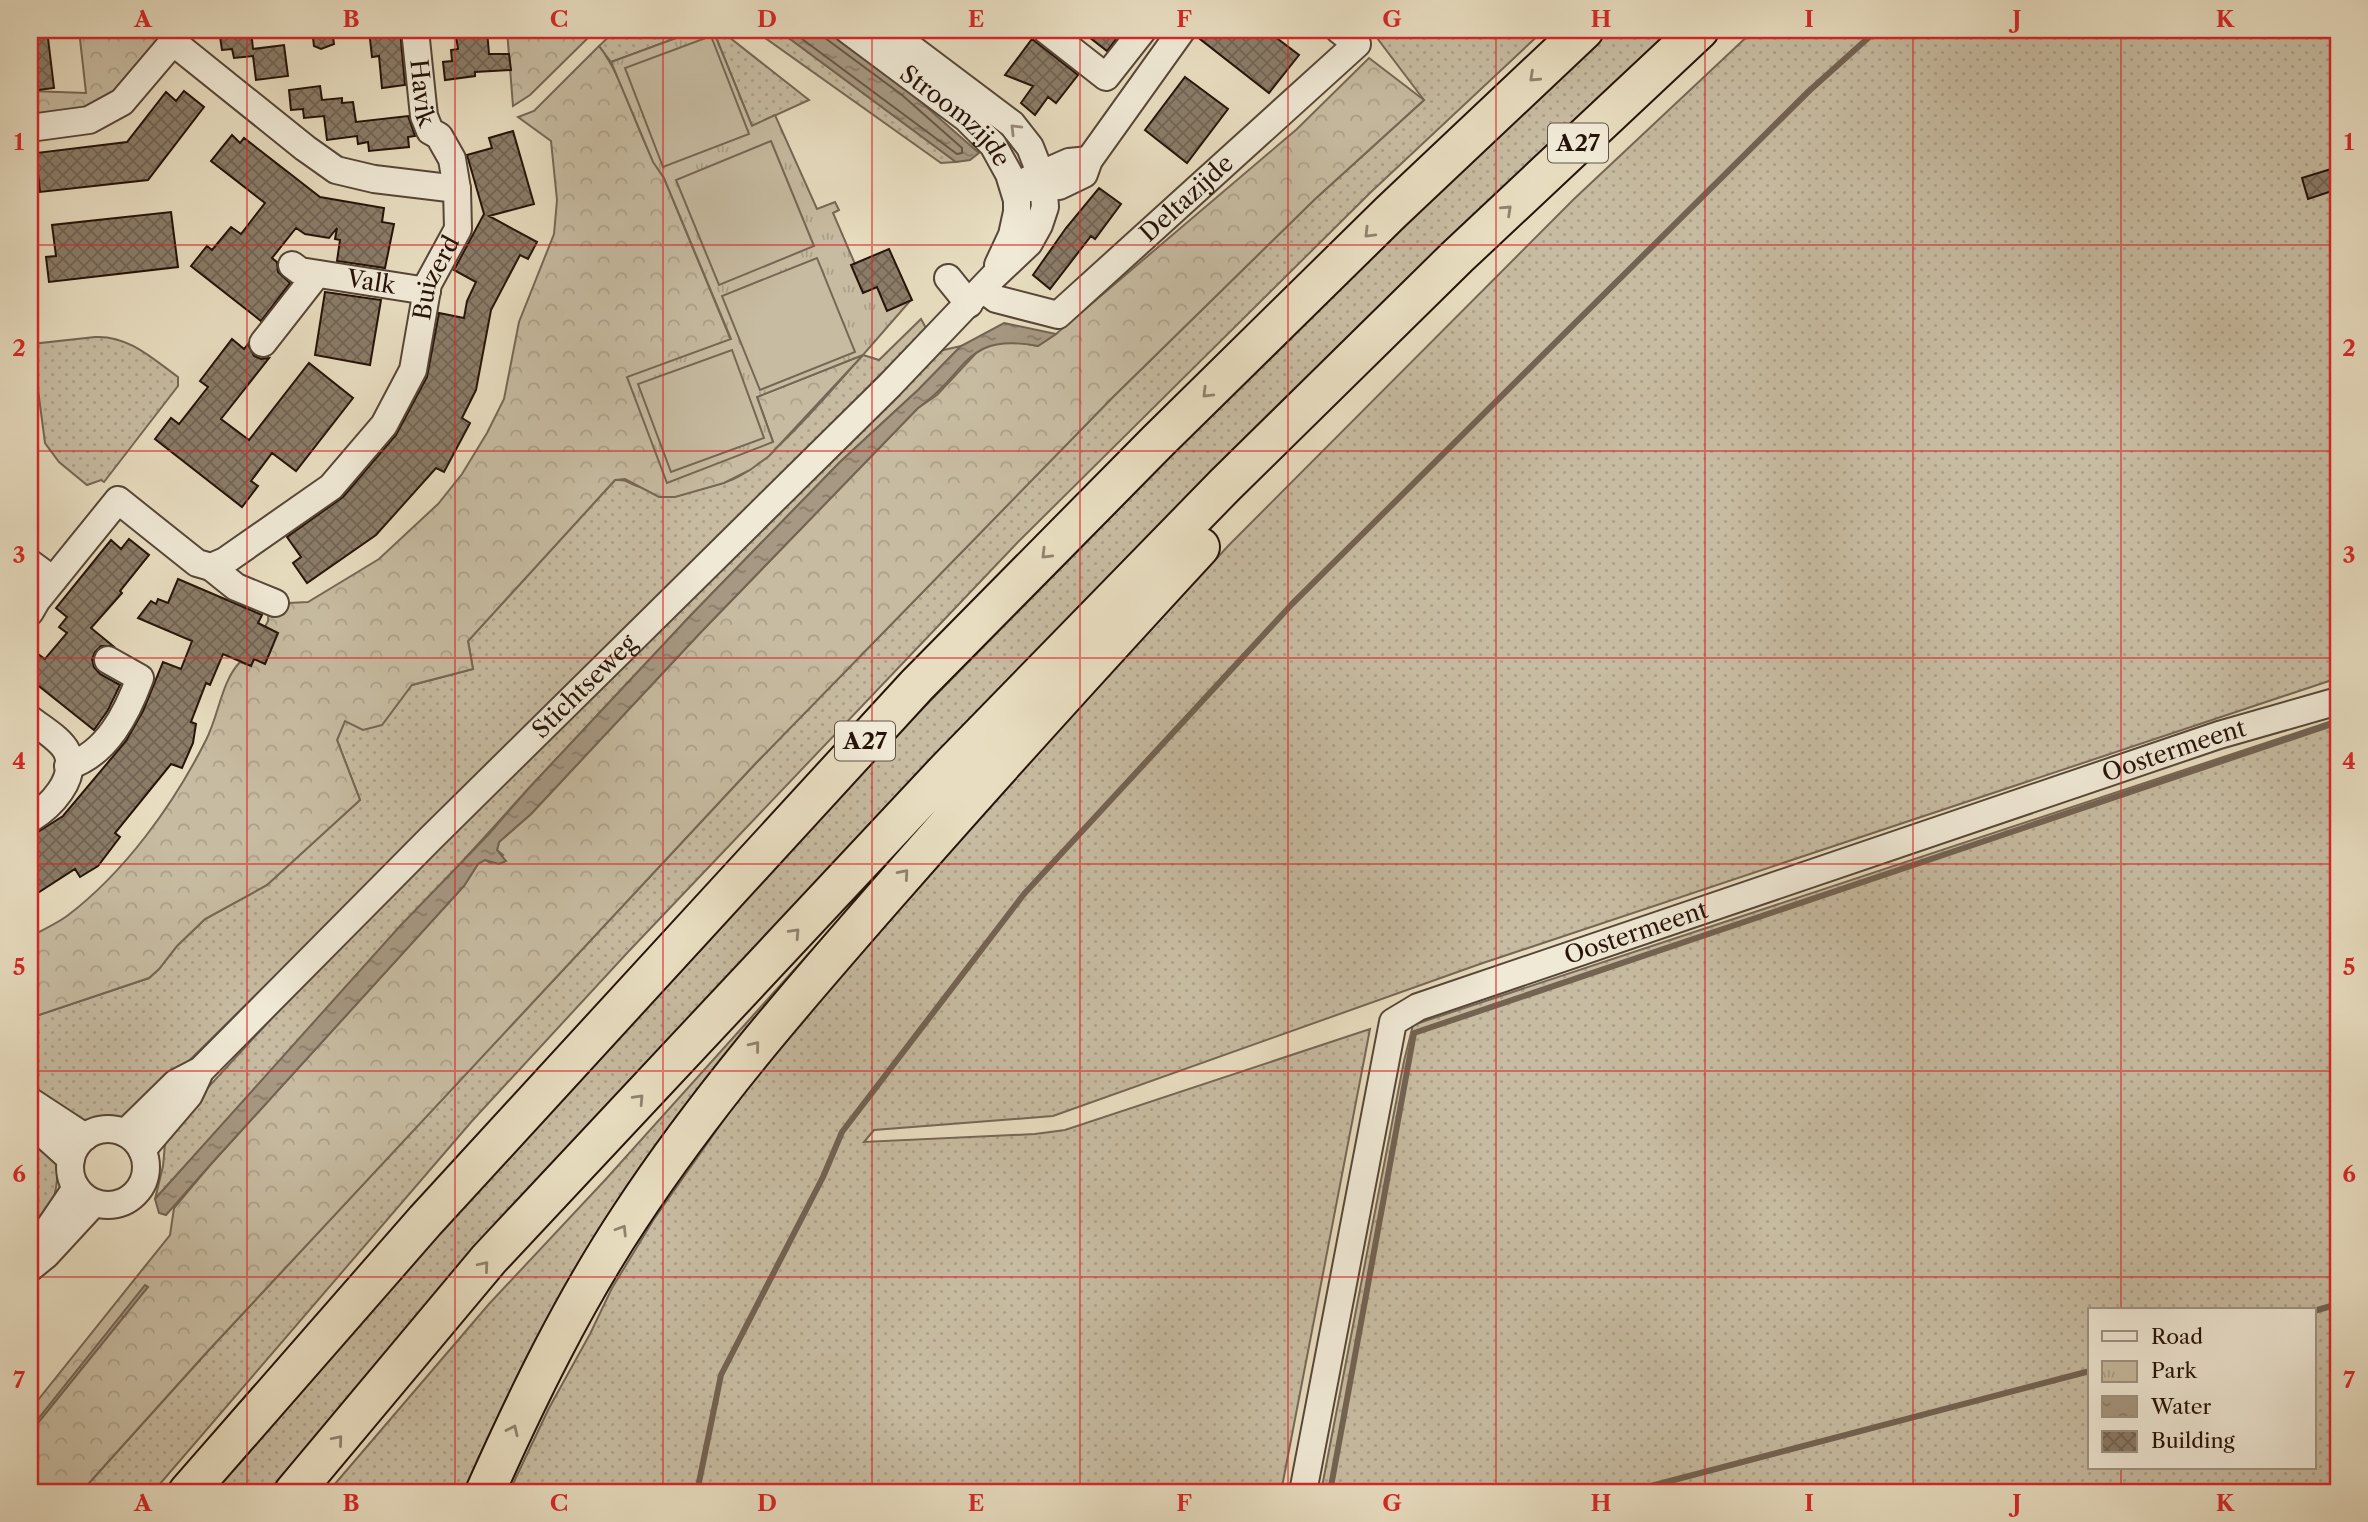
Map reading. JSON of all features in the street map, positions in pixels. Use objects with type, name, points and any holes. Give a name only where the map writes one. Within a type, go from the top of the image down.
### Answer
[{"type":"highway","name":"A27","points":[[188,1492],[425,1220],[917,685],[1157,442],[1390,213],[1584,30]]},
{"type":"highway","name":"A27","points":[[294,1492],[489,1259],[939,779],[1225,485],[1457,257],[1699,30]]},
{"type":"highway","name":"A27","points":[[485,1492],[515,1427],[601,1264],[661,1172],[735,1071],[992,772],[1215,530],[1443,292],[1457,257]]},
{"type":"street","name":"Havik","points":[[415,30],[424,116],[430,131],[439,136],[452,159],[457,189]]},
{"type":"street","name":"Stroomzijde","points":[[848,30],[983,132],[1002,160],[1014,188]]},
{"type":"street","name":"Stroomzijde","points":[[887,30],[1012,124],[1030,147],[1043,181]]},
{"type":"street","points":[[1046,30],[1107,77],[1143,30]]},
{"type":"street","points":[[1014,188],[1043,181],[1059,186],[1080,178],[1089,160],[1182,30]]},
{"type":"street","name":"Deltazijde","points":[[981,290],[996,299],[1058,315],[1357,44],[1339,30]]},
{"type":"street","points":[[30,128],[89,121],[122,102],[176,36],[305,148],[336,170],[374,179],[457,189]]},
{"type":"street","name":"Stichtseweg","points":[[134,1142],[188,1095],[201,1070],[1029,243],[1045,207],[1043,181]]},
{"type":"street","name":"Stichtseweg","points":[[981,290],[1012,234],[1017,212],[1014,188]]},
{"type":"street","name":"Buizerd","points":[[211,567],[225,561],[331,487],[380,430],[413,370],[428,284],[458,229],[457,189]]},
{"type":"street","name":"Valk","points":[[292,265],[300,271],[427,290]]},
{"type":"street","name":"Valk","points":[[263,344],[317,274]]},
{"type":"street","points":[[948,278],[981,290]]},
{"type":"street","points":[[30,612],[118,500],[197,563],[211,567],[236,587],[275,603]]},
{"type":"street","points":[[30,563],[53,580]]},
{"type":"street","points":[[68,766],[80,762],[98,750],[126,713],[141,678],[108,660]]},
{"type":"street","name":"Oostermeent","points":[[1303,1492],[1393,1022],[1418,1007],[2205,740],[2338,701]]},
{"type":"street","points":[[30,719],[65,749],[68,766],[61,791],[48,806],[30,819]]},
{"type":"street","points":[[30,1101],[78,1148]]},
{"type":"street","points":[[30,1122],[78,1148]]},
{"type":"street","points":[[104,1130],[134,1142],[146,1165],[144,1180],[136,1193],[124,1202],[109,1206],[85,1195],[70,1169],[78,1148],[104,1130]]},
{"type":"street","points":[[30,1266],[46,1255],[85,1195]]},
{"type":"green space","points":[[79,30],[166,30],[106,105],[30,118],[30,91],[86,93]]},
{"type":"green space","points":[[507,30],[595,31],[530,95],[513,106]]},
{"type":"green space","points":[[616,30],[698,30],[611,62],[599,46]]},
{"type":"green space","points":[[698,30],[713,30],[752,126],[775,115],[817,209],[835,202],[839,210],[833,213],[855,264],[894,263],[910,301],[863,355],[757,397],[773,442],[667,483],[627,377],[731,339],[664,178],[653,162],[611,62]]},
{"type":"green space","points":[[713,30],[720,30],[809,100],[752,126]]},
{"type":"green space","points":[[754,30],[778,30],[956,162],[941,163]]},
{"type":"green space","points":[[1371,30],[1544,30],[1371,192],[1019,541],[628,952],[472,1121],[153,1492],[81,1492],[207,1352],[755,764],[1113,397],[1314,200],[1424,100]]},
{"type":"green space","points":[[1607,30],[1672,30],[1396,291],[391,1350],[268,1492],[211,1492],[376,1302],[816,817],[1238,388]]},
{"type":"green space","points":[[1754,30],[2338,30],[2338,678],[1480,964],[1053,1116],[874,1130],[864,1142],[1035,1134],[1065,1130],[1370,1029],[1281,1492],[509,1492],[549,1408],[612,1288],[654,1219],[759,1070],[984,810],[1229,545],[1574,199]]},
{"type":"green space","points":[[711,36],[749,134],[663,167],[625,68]]},
{"type":"green space","points":[[599,46],[618,78],[646,146],[664,178],[773,442],[757,397],[863,355],[769,456],[750,470],[724,483],[675,497],[659,497],[625,479],[615,480],[468,641],[473,669],[412,685],[382,725],[363,730],[345,721],[337,740],[360,800],[267,885],[205,919],[149,978],[30,1018],[30,937],[63,919],[109,879],[163,812],[206,740],[224,689],[234,670],[240,662],[251,666],[254,659],[265,664],[273,645],[258,641],[268,621],[269,604],[308,602],[379,559],[438,504],[462,474],[487,433],[504,399],[519,322],[554,234],[557,200],[551,141],[518,117],[534,111]]},
{"type":"green space","points":[[1369,58],[1424,100],[1314,200],[1113,397],[755,764],[207,1352],[81,1492],[30,1492],[30,1410],[170,1235],[174,1208],[464,886],[478,864],[485,860],[491,863],[503,855],[497,850],[499,842],[531,814],[702,631],[918,408],[937,395],[979,350],[993,343],[1010,341],[1038,346],[1056,334],[1297,129]]},
{"type":"green space","points":[[771,141],[814,246],[719,285],[676,180]]},
{"type":"green space","points":[[817,258],[855,352],[760,390],[722,296]]},
{"type":"green space","points":[[921,319],[926,328],[756,502],[139,1110],[120,1119],[79,1120],[30,1093],[30,1018],[149,978],[205,919],[267,885],[360,800],[337,740],[345,720],[412,685],[473,669],[468,641],[615,480],[654,488],[713,484],[736,478],[755,466],[796,429],[863,355],[879,360]]},
{"type":"green space","points":[[107,337],[140,349],[178,377],[178,386],[104,482],[101,480],[87,485],[59,462],[45,443],[32,344]]},
{"type":"green space","points":[[961,346],[840,462],[691,615],[529,788],[155,1199],[163,1166],[166,1133],[284,1005],[559,728],[889,405],[935,352]]},
{"type":"green space","points":[[732,350],[764,438],[671,472],[638,384]]},
{"type":"green space","points":[[2338,719],[2338,1492],[1321,1492],[1413,1025]]},
{"type":"green space","points":[[829,931],[724,1074],[473,1492],[328,1492],[489,1304],[606,1179]]},
{"type":"green space","points":[[30,1129],[58,1157],[57,1183],[52,1202],[30,1241]]},
{"type":"water","points":[[778,30],[825,30],[907,90],[979,153],[970,160],[956,162]]},
{"type":"water","points":[[1004,323],[1056,334],[1038,346],[1013,343],[981,350],[918,408],[702,631],[531,814],[499,842],[497,850],[506,861],[499,864],[485,860],[478,864],[464,886],[166,1215],[159,1213],[155,1199],[400,926],[691,615],[840,462],[961,346]]},
{"type":"water","points":[[145,1285],[148,1287],[30,1433],[30,1429]]},
{"type":"building","points":[[30,30],[47,30],[54,88],[30,91]]},
{"type":"building","points":[[219,30],[251,30],[253,49],[284,45],[288,76],[256,80],[253,56],[234,58],[232,49],[222,50]]},
{"type":"building","points":[[312,30],[332,30],[334,44],[321,49],[314,46]]},
{"type":"building","points":[[369,30],[400,30],[405,85],[382,88],[379,56],[372,57]]},
{"type":"building","points":[[455,30],[487,30],[489,54],[509,54],[511,70],[475,72],[475,76],[445,80],[443,62],[452,61],[451,50],[458,49]]},
{"type":"building","points":[[1080,30],[1123,30],[1107,51]]},
{"type":"building","points":[[1208,30],[1266,30],[1299,55],[1269,93],[1200,39]]},
{"type":"building","points":[[1032,39],[1078,75],[1056,103],[1048,97],[1035,115],[1021,103],[1033,86],[1005,75]]},
{"type":"building","points":[[1185,77],[1228,109],[1187,163],[1145,130]]},
{"type":"building","points":[[320,86],[322,100],[342,98],[342,103],[353,102],[356,122],[408,116],[415,136],[408,137],[409,147],[369,151],[368,142],[358,144],[357,136],[327,140],[324,116],[304,118],[303,109],[291,110],[289,90]]},
{"type":"building","points":[[184,91],[204,107],[148,180],[40,192],[36,153],[127,142],[166,92],[176,101]]},
{"type":"building","points":[[513,131],[534,204],[489,216],[537,242],[528,259],[520,255],[491,310],[476,390],[462,418],[470,423],[444,472],[436,468],[376,535],[307,583],[293,563],[301,557],[287,537],[343,497],[396,435],[427,377],[439,313],[464,318],[467,301],[476,282],[454,270],[484,214],[467,155],[492,148],[489,138]]},
{"type":"building","points":[[232,135],[240,143],[244,138],[320,197],[384,208],[382,222],[394,224],[385,268],[337,261],[340,240],[335,239],[337,228],[329,238],[305,234],[296,228],[272,258],[277,262],[278,272],[290,283],[261,321],[191,266],[207,246],[212,250],[231,227],[241,234],[265,203],[211,161]]},
{"type":"building","points":[[2334,168],[2338,189],[2308,199],[2302,178]]},
{"type":"building","points":[[1099,188],[1121,204],[1095,239],[1091,236],[1050,289],[1033,275],[1066,228]]},
{"type":"building","points":[[171,212],[178,267],[49,282],[46,257],[56,256],[52,225]]},
{"type":"building","points":[[889,249],[912,300],[887,311],[877,287],[863,293],[851,265]]},
{"type":"building","points":[[325,292],[381,300],[370,365],[315,355]]},
{"type":"building","points":[[232,339],[244,349],[248,344],[254,356],[269,358],[221,419],[249,440],[309,363],[353,398],[296,471],[272,453],[251,481],[258,486],[242,507],[155,439],[171,418],[179,424],[208,387],[200,381]]},
{"type":"building","points":[[129,539],[149,555],[120,591],[122,593],[91,628],[113,646],[101,646],[95,652],[92,659],[94,667],[100,674],[120,685],[108,710],[94,730],[30,679],[30,664],[38,654],[45,659],[67,633],[59,627],[67,617],[56,608],[111,540],[121,549]]},
{"type":"building","points":[[178,579],[262,615],[258,623],[278,633],[265,664],[254,659],[251,666],[223,654],[210,685],[206,683],[191,722],[196,724],[193,743],[182,768],[171,764],[115,833],[120,837],[98,866],[80,877],[75,869],[30,898],[30,837],[63,816],[126,741],[143,711],[163,662],[181,669],[192,641],[138,618],[151,601],[156,604],[158,599],[168,603]]},
{"type":"waterway","points":[[697,1492],[721,1375],[823,1177],[842,1132],[1024,894],[1292,604],[1809,91],[1877,30]]},
{"type":"waterway","points":[[1330,1492],[1414,1033],[2338,722]]},
{"type":"waterway","points":[[2316,1310],[2338,1304]]},
{"type":"waterway","points":[[1628,1492],[2088,1372]]}]
